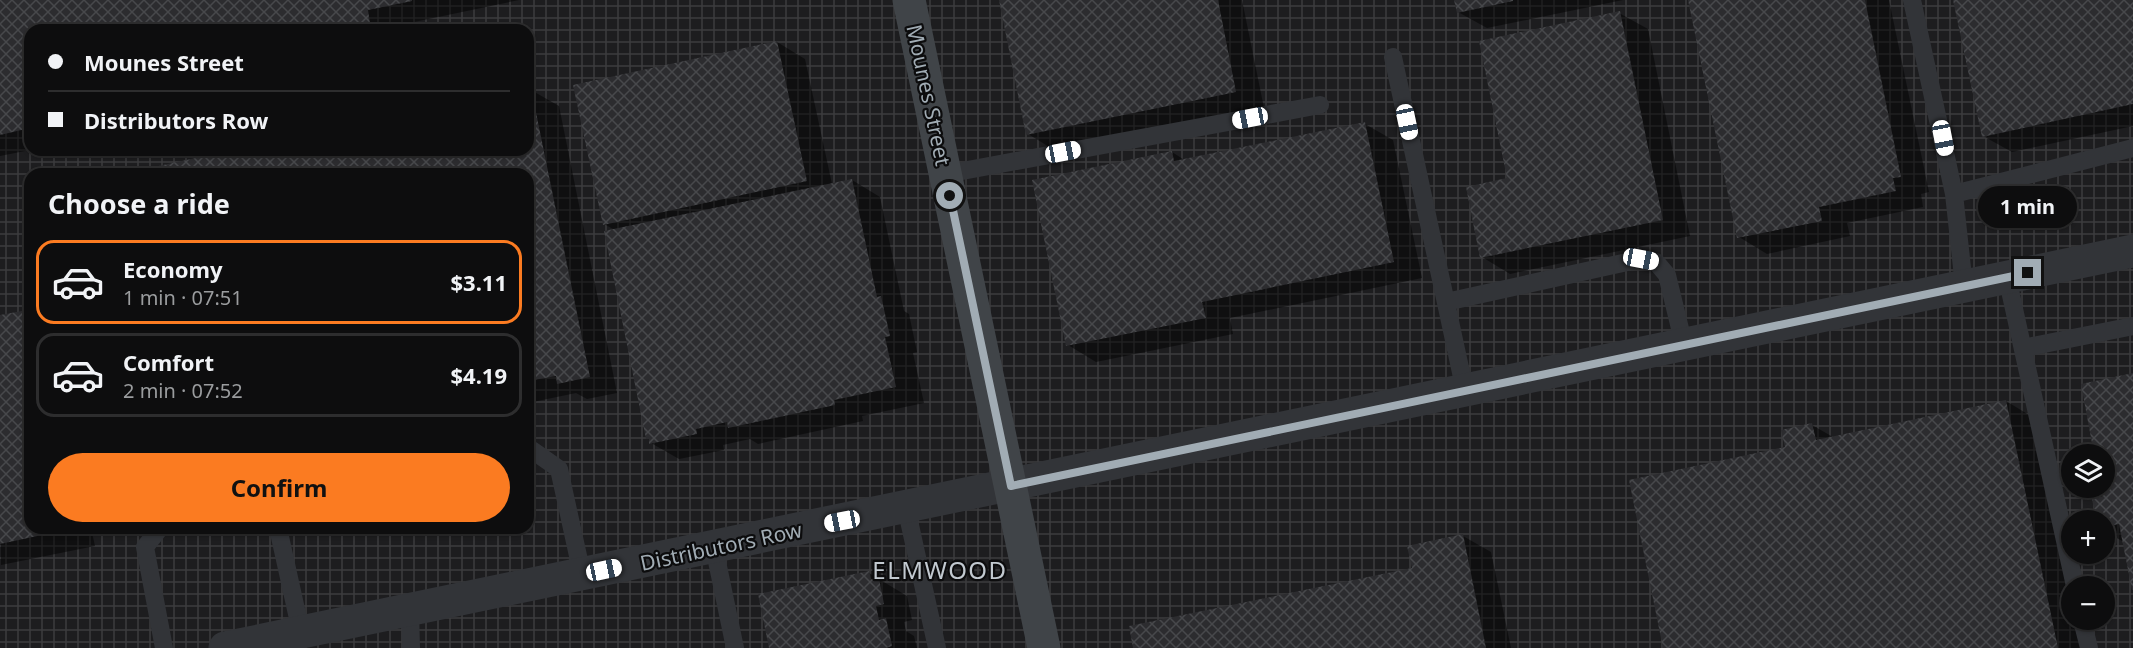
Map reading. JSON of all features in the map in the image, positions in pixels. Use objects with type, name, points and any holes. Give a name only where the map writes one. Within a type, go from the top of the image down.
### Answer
[{"type":"main road","name":"Mounes Street","points":[[909,0],[1044,648]]},
{"type":"street","name":"Distributors Row","points":[[225,648],[312,637],[410,610],[2133,251]]},
{"type":"lane","points":[[1912,0],[1954,194],[1964,286]]},
{"type":"lane","points":[[1393,57],[1465,391]]},
{"type":"lane","points":[[946,174],[1320,105]]},
{"type":"lane","points":[[1954,194],[2133,148]]},
{"type":"lane","points":[[1446,302],[1627,261],[1648,260],[1656,262],[1667,275],[1684,345]]},
{"type":"lane","points":[[2007,277],[2073,576]]},
{"type":"lane","points":[[2023,348],[2133,326]]},
{"type":"lane","points":[[534,451],[559,469],[582,574]]},
{"type":"lane","points":[[906,507],[937,648]]},
{"type":"lane","points":[[155,534],[145,547],[164,648]]},
{"type":"lane","points":[[280,534],[312,637]]},
{"type":"lane","points":[[714,547],[735,648]]},
{"type":"lane","points":[[410,610],[411,648]]},
{"type":"lane","points":[[2084,630],[2089,648]]},
{"type":"shaded area","points":[[0,0],[2133,0],[2133,648],[0,648]]},
{"type":"building","points":[[0,0],[412,0],[368,10],[370,24],[24,24],[24,129],[0,135]]},
{"type":"building","points":[[999,0],[1218,0],[1236,92],[1026,135]]},
{"type":"building","points":[[1454,0],[1513,0],[1513,1],[1457,13]]},
{"type":"building","points":[[1688,0],[1865,0],[1901,177],[1893,178],[1896,191],[1819,207],[1822,221],[1737,238]]},
{"type":"building","points":[[1953,0],[2133,0],[2133,104],[1982,137]]},
{"type":"building","points":[[1620,11],[1663,220],[1480,258],[1466,187],[1507,178],[1479,41]]},
{"type":"building","points":[[777,41],[807,181],[603,225],[573,85]]},
{"type":"building","points":[[534,103],[590,377],[557,384],[556,376],[534,380],[534,168],[150,168],[204,156],[534,156]]},
{"type":"building","points":[[1365,122],[1394,262],[1202,302],[1206,318],[1066,346],[1032,180],[1172,151],[1174,161]]},
{"type":"building","points":[[852,179],[877,297],[881,296],[890,336],[885,337],[896,387],[834,400],[835,405],[728,428],[727,422],[696,429],[697,434],[649,444],[649,439],[646,439],[604,231]]},
{"type":"building","points":[[22,311],[24,321],[24,534],[47,534],[0,544],[0,315]]},
{"type":"building","points":[[2133,373],[2133,590],[2119,524],[2115,525],[2115,510],[2094,510],[2092,499],[2115,498],[2115,444],[2092,444],[2081,384]]},
{"type":"building","points":[[2006,400],[2058,648],[1663,648],[1629,480],[1785,447],[1781,430],[1812,423],[1816,440]]},
{"type":"building","points":[[1463,534],[1486,648],[1133,648],[1129,626],[1412,568],[1407,546]]},
{"type":"building","points":[[869,571],[871,579],[879,578],[884,604],[876,606],[879,620],[886,618],[892,646],[886,648],[769,648],[758,594]]},
{"type":"district","name":"ELMWOOD","points":[[940,569]]},
{"type":"route","points":[[950,196],[1011,486],[2028,273]]}]
